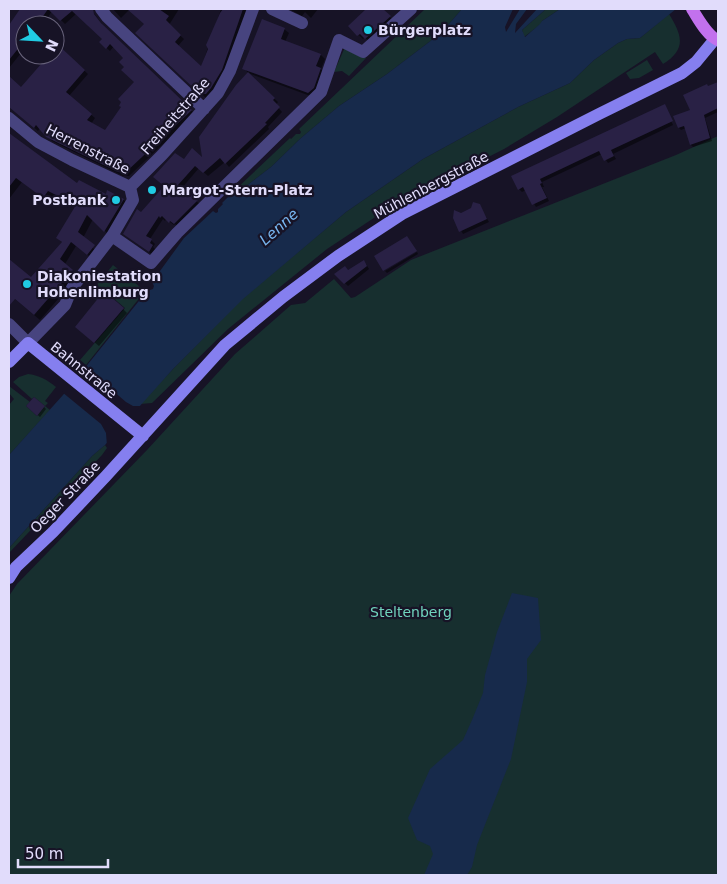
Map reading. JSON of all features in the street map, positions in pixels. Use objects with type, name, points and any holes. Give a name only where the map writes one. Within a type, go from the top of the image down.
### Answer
[{"type":"main road","points":[[692,9],[716,40]]},
{"type":"street","points":[[101,9],[107,17],[204,109]]},
{"type":"street","name":"Freiheitstraße","points":[[130,187],[162,156],[218,93],[230,71],[253,9]]},
{"type":"street","points":[[272,9],[302,23]]},
{"type":"street","points":[[112,236],[151,263],[177,233],[321,92],[339,40],[363,52],[411,9]]},
{"type":"street","name":"Mühlenbergstraße","points":[[138,433],[225,345],[283,297],[338,256],[402,214],[682,73],[696,62],[716,40]]},
{"type":"street","name":"Herrenstraße","points":[[9,118],[38,142],[130,187]]},
{"type":"street","points":[[9,362],[65,305],[72,288],[112,236],[133,200],[130,187]]},
{"type":"street","name":"Bahnstraße","points":[[9,324],[28,343],[138,433]]},
{"type":"street","name":"Oeger Straße","points":[[9,578],[16,567],[67,518],[138,433]]},
{"type":"green space","points":[[425,9],[462,9],[441,33],[387,74],[339,106],[301,138],[271,167],[237,193],[233,192],[290,138],[300,134],[299,129]]},
{"type":"green space","points":[[546,9],[560,9],[542,21],[541,24],[524,37],[522,30]]},
{"type":"green space","points":[[669,14],[677,29],[680,41],[676,53],[663,64],[655,52],[557,117],[504,149],[392,206],[327,249],[228,329],[152,403],[140,404],[242,299],[346,212],[423,159],[518,107],[570,83],[594,60],[618,43],[627,39],[640,38]]},
{"type":"green space","points":[[346,45],[366,58],[349,76],[342,71],[334,72]]},
{"type":"green space","points":[[647,60],[653,70],[639,78],[630,79],[626,73]]},
{"type":"green space","name":"Steltenberg","points":[[718,136],[718,875],[9,875],[9,596],[17,584],[147,450],[235,354],[291,305],[305,303],[334,279],[351,298],[355,297],[411,260],[676,155]]},
{"type":"green space","points":[[113,265],[145,291],[86,365],[80,360],[125,308],[105,291],[96,300],[90,293]]},
{"type":"green space","points":[[28,374],[43,378],[56,387],[45,401],[48,403],[45,406],[34,397],[32,399],[13,382],[19,377]]},
{"type":"green space","points":[[9,386],[30,402],[26,406],[37,416],[45,406],[50,410],[9,455],[9,405],[14,399],[9,393]]},
{"type":"green space","points":[[105,445],[107,448],[102,455],[9,553],[9,548],[92,456]]},
{"type":"water","name":"Lenne","points":[[462,9],[513,9],[505,27],[506,32],[520,9],[527,9],[516,24],[515,33],[537,9],[546,9],[522,30],[525,37],[542,21],[560,9],[676,9],[640,38],[627,39],[618,43],[594,60],[570,83],[518,107],[423,159],[346,212],[243,299],[173,369],[9,548],[9,455],[63,395],[147,291],[153,289],[152,282],[184,238],[213,211],[218,212],[222,203],[233,192],[237,193],[271,167],[301,138],[339,106],[387,74],[441,33]]},
{"type":"water","points":[[512,593],[538,598],[541,640],[527,659],[527,682],[511,759],[477,845],[472,867],[467,875],[424,875],[433,854],[430,846],[417,840],[408,818],[430,769],[463,740],[483,693],[485,675],[497,632]]},
{"type":"pier","points":[[84,366],[126,402],[133,406],[141,406],[107,446],[106,433],[101,424],[62,392]]},
{"type":"building","points":[[20,9],[48,9],[44,15],[16,15]]},
{"type":"building","points":[[48,9],[93,9],[94,14],[101,23],[192,110],[125,173],[118,172],[46,137],[36,125],[34,128],[9,107],[9,76],[21,87],[40,65],[65,65],[65,51],[85,70],[66,92],[92,114],[87,120],[105,130],[121,107],[119,106],[121,102],[118,99],[134,82],[121,70],[124,67],[119,62],[123,58],[110,44],[106,49],[99,42],[102,39],[72,11],[65,17],[65,15],[54,15]]},
{"type":"building","points":[[127,9],[159,9],[169,16],[166,20],[181,35],[175,42],[201,66],[208,49],[206,45],[220,13],[223,9],[243,9],[222,70],[206,94],[200,94],[135,33],[144,24]]},
{"type":"building","name":"Bürgerplatz","points":[[366,9],[383,9],[391,16],[365,39],[360,34],[357,36],[348,26]]},
{"type":"building","points":[[15,16],[15,52],[9,60],[9,25]]},
{"type":"building","points":[[262,19],[285,28],[281,39],[321,54],[316,66],[321,68],[314,88],[308,93],[242,69]]},
{"type":"building","points":[[248,72],[275,98],[273,100],[280,107],[265,123],[267,124],[225,164],[220,158],[203,173],[195,166],[178,185],[198,200],[174,224],[159,216],[146,236],[152,239],[150,243],[153,245],[149,252],[123,234],[137,209],[141,212],[164,186],[153,177],[175,153],[184,159],[192,148],[202,157],[199,137],[236,85]]},
{"type":"building","points":[[718,82],[718,108],[704,115],[710,138],[690,145],[684,126],[678,128],[673,116],[690,110],[683,95],[707,84],[708,86]]},
{"type":"building","points":[[665,104],[673,121],[611,150],[614,156],[604,161],[599,151],[540,179],[542,183],[540,184],[547,198],[532,205],[523,187],[518,190],[511,176]]},
{"type":"building","points":[[9,133],[77,183],[79,180],[106,194],[107,190],[124,199],[104,232],[87,215],[78,232],[95,245],[87,255],[71,242],[60,259],[73,270],[34,315],[15,299],[9,306],[9,259],[31,277],[62,242],[56,238],[76,205],[48,191],[43,198],[16,178],[9,187]]},
{"type":"building","points":[[473,202],[480,204],[487,219],[459,232],[453,218],[454,210],[461,213],[471,208]]},
{"type":"building","points":[[407,236],[417,251],[383,271],[374,256]]},
{"type":"building","points":[[364,260],[367,266],[344,284],[334,274],[345,266],[348,270]]},
{"type":"building","points":[[104,291],[124,308],[94,343],[75,327]]},
{"type":"building","points":[[34,397],[45,406],[37,416],[26,406]]},
{"type":"place","name":"Bürgerplatz","points":[[368,30]]},
{"type":"place","name":"Margot-Stern-Platz","points":[[152,190]]},
{"type":"place","name":"Postbank","points":[[116,200]]},
{"type":"place","name":"Diakoniestation Hohenlimburg","points":[[27,284]]}]
